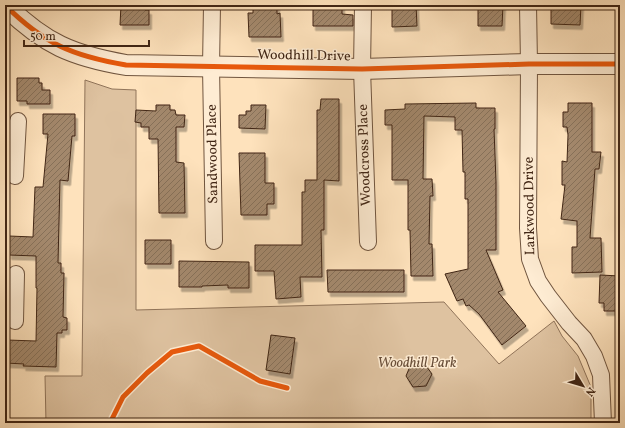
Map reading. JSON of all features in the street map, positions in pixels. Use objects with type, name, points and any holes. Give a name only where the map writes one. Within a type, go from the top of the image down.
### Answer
[{"type":"street","name":"Woodhill Drive","points":[[5,5],[32,30],[55,44],[78,55],[126,65],[362,69],[529,64],[620,64]]},
{"type":"street","name":"Sandwood Place","points":[[212,5],[211,67],[214,241]]},
{"type":"street","name":"Woodcross Place","points":[[362,5],[362,69],[368,242]]},
{"type":"street","name":"Larkwood Drive","points":[[528,5],[528,228],[530,259],[538,280],[548,296],[569,323],[584,339],[594,356],[601,375],[603,423]]},
{"type":"street","points":[[15,176],[11,145],[18,121]]},
{"type":"street","points":[[15,322],[10,297],[16,274]]},
{"type":"green space","name":"Woodhill Park","points":[[85,80],[112,89],[136,90],[136,310],[444,302],[499,364],[554,321],[562,336],[578,356],[591,387],[591,423],[46,423],[45,376],[82,376]]},
{"type":"building","points":[[121,5],[145,5],[145,10],[149,10],[149,25],[120,25]]},
{"type":"building","points":[[253,5],[277,5],[277,14],[280,13],[281,37],[249,37],[248,13],[253,13]]},
{"type":"building","points":[[313,5],[342,5],[342,14],[353,15],[353,26],[313,26]]},
{"type":"building","points":[[392,5],[416,5],[417,26],[392,27]]},
{"type":"building","points":[[478,5],[503,5],[502,26],[478,26]]},
{"type":"building","points":[[551,5],[581,5],[580,25],[551,24]]},
{"type":"building","points":[[17,78],[39,78],[39,83],[42,83],[42,90],[50,90],[50,104],[27,104],[27,101],[17,101]]},
{"type":"building","points":[[321,99],[339,99],[339,181],[324,180],[324,230],[321,230],[322,277],[300,277],[301,297],[276,299],[274,271],[255,271],[255,245],[302,245],[302,192],[305,192],[305,180],[317,180],[317,110],[320,110]]},
{"type":"building","points":[[476,103],[476,108],[495,108],[496,250],[486,250],[503,290],[498,292],[526,326],[502,345],[479,314],[469,305],[466,306],[463,299],[457,301],[445,274],[468,269],[468,199],[465,199],[462,130],[455,130],[455,117],[424,116],[423,179],[432,179],[433,196],[430,196],[429,244],[432,244],[433,276],[411,276],[410,230],[408,230],[408,180],[392,180],[392,125],[385,125],[385,110],[405,109],[405,104]]},
{"type":"building","points":[[568,103],[592,103],[592,152],[601,152],[599,169],[595,169],[590,238],[601,238],[602,272],[572,273],[572,247],[577,247],[577,221],[561,219],[565,185],[562,185],[562,161],[567,162],[568,135],[567,127],[563,127],[563,112],[568,112]]},
{"type":"building","points":[[156,105],[170,105],[170,110],[175,110],[176,115],[185,115],[184,127],[176,127],[176,162],[184,163],[185,213],[159,213],[158,139],[149,139],[149,127],[141,127],[141,123],[135,122],[136,110],[156,111]]},
{"type":"building","points":[[251,105],[266,105],[265,129],[239,128],[239,115],[246,115],[246,111],[251,111]]},
{"type":"building","points":[[43,114],[75,114],[75,136],[72,136],[68,181],[60,180],[58,263],[61,263],[61,273],[64,273],[63,317],[67,318],[67,330],[62,330],[62,333],[57,333],[56,367],[23,366],[24,364],[6,363],[7,340],[36,341],[36,256],[9,255],[9,236],[33,237],[35,187],[43,187],[48,134],[43,134]]},
{"type":"building","points":[[239,153],[265,153],[265,183],[274,183],[274,204],[267,204],[267,215],[241,215]]},
{"type":"building","points":[[145,240],[171,240],[171,264],[145,264]]},
{"type":"building","points":[[179,261],[249,262],[249,288],[228,288],[228,285],[179,287]]},
{"type":"building","points":[[327,270],[404,270],[404,292],[328,292]]},
{"type":"building","points":[[600,275],[620,276],[620,311],[604,311],[604,303],[599,303]]},
{"type":"building","points":[[271,335],[295,338],[290,374],[266,370]]},
{"type":"building","points":[[424,363],[432,374],[426,386],[413,387],[406,376],[411,364]]},
{"type":"cycle path","points":[[5,5],[33,30],[60,46],[90,57],[126,65],[362,69],[529,64],[620,64]]},
{"type":"cycle path","points":[[110,423],[123,397],[147,373],[172,352],[199,346],[260,381],[287,388]]}]
